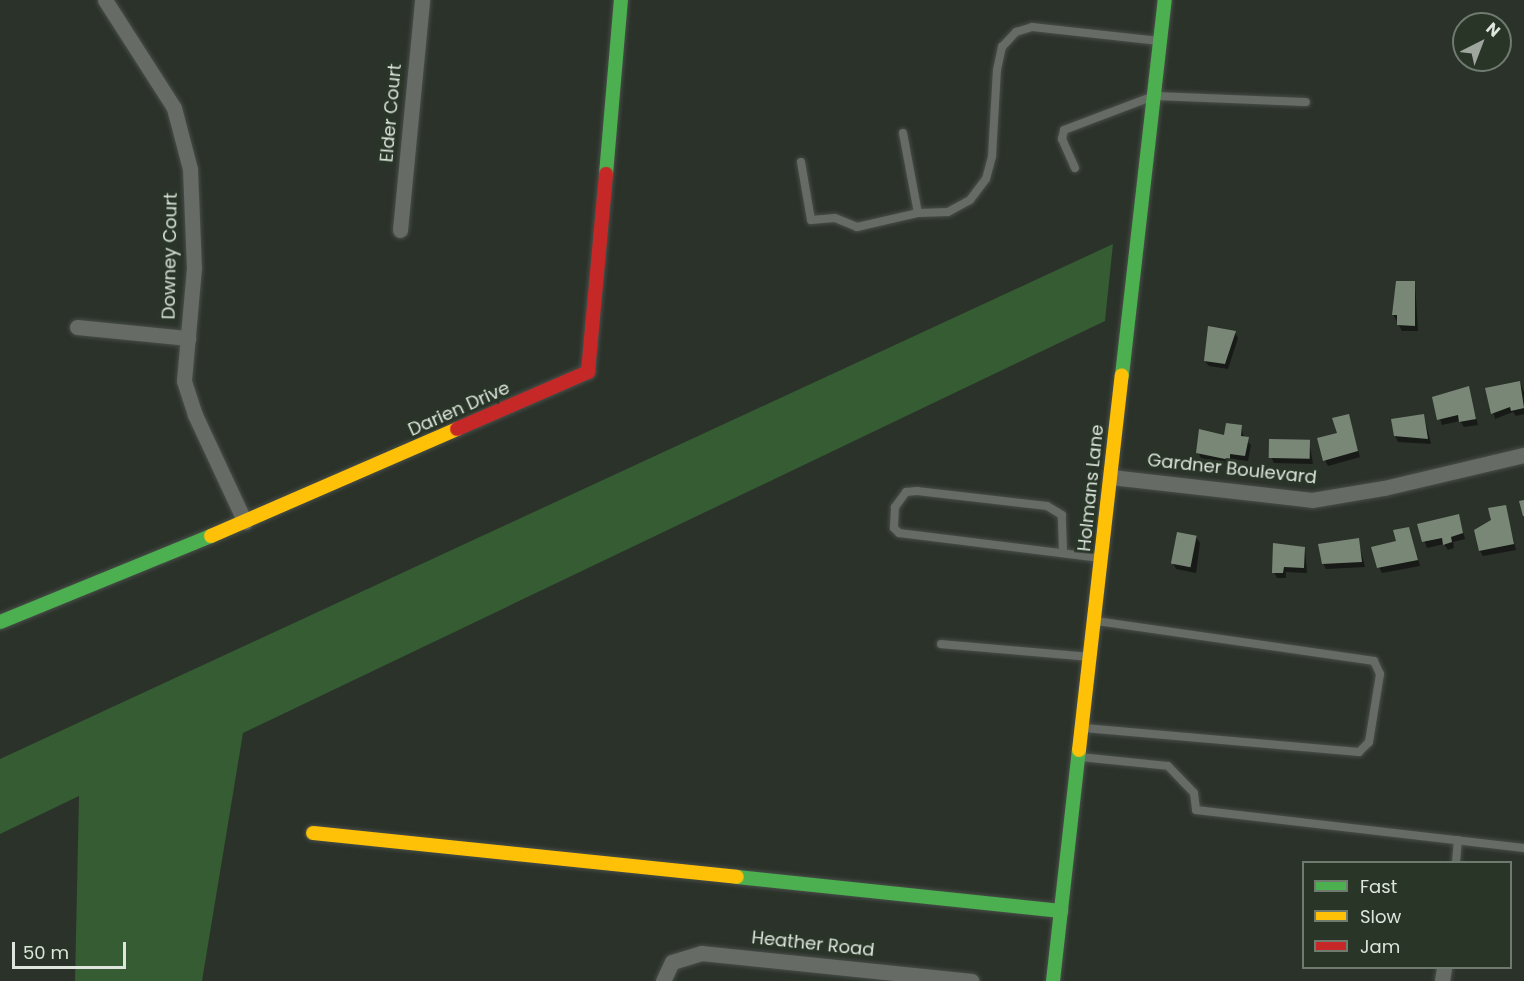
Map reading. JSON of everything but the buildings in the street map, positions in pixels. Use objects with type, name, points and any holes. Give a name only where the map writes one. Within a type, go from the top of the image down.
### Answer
[{"type":"street","name":"Downey Court","points":[[105,0],[174,108],[190,169],[194,268],[184,381],[245,522]]},
{"type":"street","name":"Elder Court","points":[[400,230],[422,0]]},
{"type":"street","name":"Darien Drive","points":[[0,622],[245,522],[588,372],[621,0]]},
{"type":"street","name":"Holmans Lane","points":[[1053,981],[1165,0]]},
{"type":"street","points":[[77,327],[188,338]]},
{"type":"street","name":"Gardner Boulevard","points":[[1111,477],[1312,500],[1384,488],[1524,455]]},
{"type":"street","points":[[313,833],[1061,911]]},
{"type":"street","name":"Heather Road","points":[[663,981],[672,962],[701,953],[972,981]]},
{"type":"lane","points":[[801,162],[811,220],[835,218],[857,227],[918,213],[948,212],[970,200],[986,179],[992,156],[997,70],[1002,47],[1016,32],[1032,27],[1161,41]]},
{"type":"lane","points":[[1075,168],[1062,139],[1064,130],[1154,96],[1305,102]]},
{"type":"lane","points":[[903,133],[918,213]]},
{"type":"lane","points":[[1063,550],[1062,515],[1047,506],[917,491],[906,492],[895,507],[894,528],[899,533],[1063,550],[1102,558]]},
{"type":"lane","points":[[1082,728],[1359,752],[1369,742],[1380,674],[1374,661],[1095,621]]},
{"type":"lane","points":[[941,644],[1090,657]]},
{"type":"lane","points":[[1079,757],[1168,766],[1194,793],[1196,810],[1524,848]]},
{"type":"lane","points":[[1455,861],[1458,840]]},
{"type":"green space","points":[[1113,244],[1105,321],[243,733],[202,981],[75,981],[79,796],[0,834],[0,759]]},
{"type":"traffic: fast","points":[[606,174],[621,0]]},
{"type":"traffic: fast","points":[[1122,375],[1165,0]]},
{"type":"traffic: fast","points":[[0,622],[211,536]]},
{"type":"traffic: fast","points":[[1053,981],[1079,750]]},
{"type":"traffic: fast","points":[[737,877],[1061,911]]},
{"type":"traffic: slow","points":[[1079,750],[1122,375]]},
{"type":"traffic: slow","points":[[211,536],[457,429]]},
{"type":"traffic: slow","points":[[313,833],[737,877]]},
{"type":"traffic: jam","points":[[457,429],[588,372],[606,174]]}]
